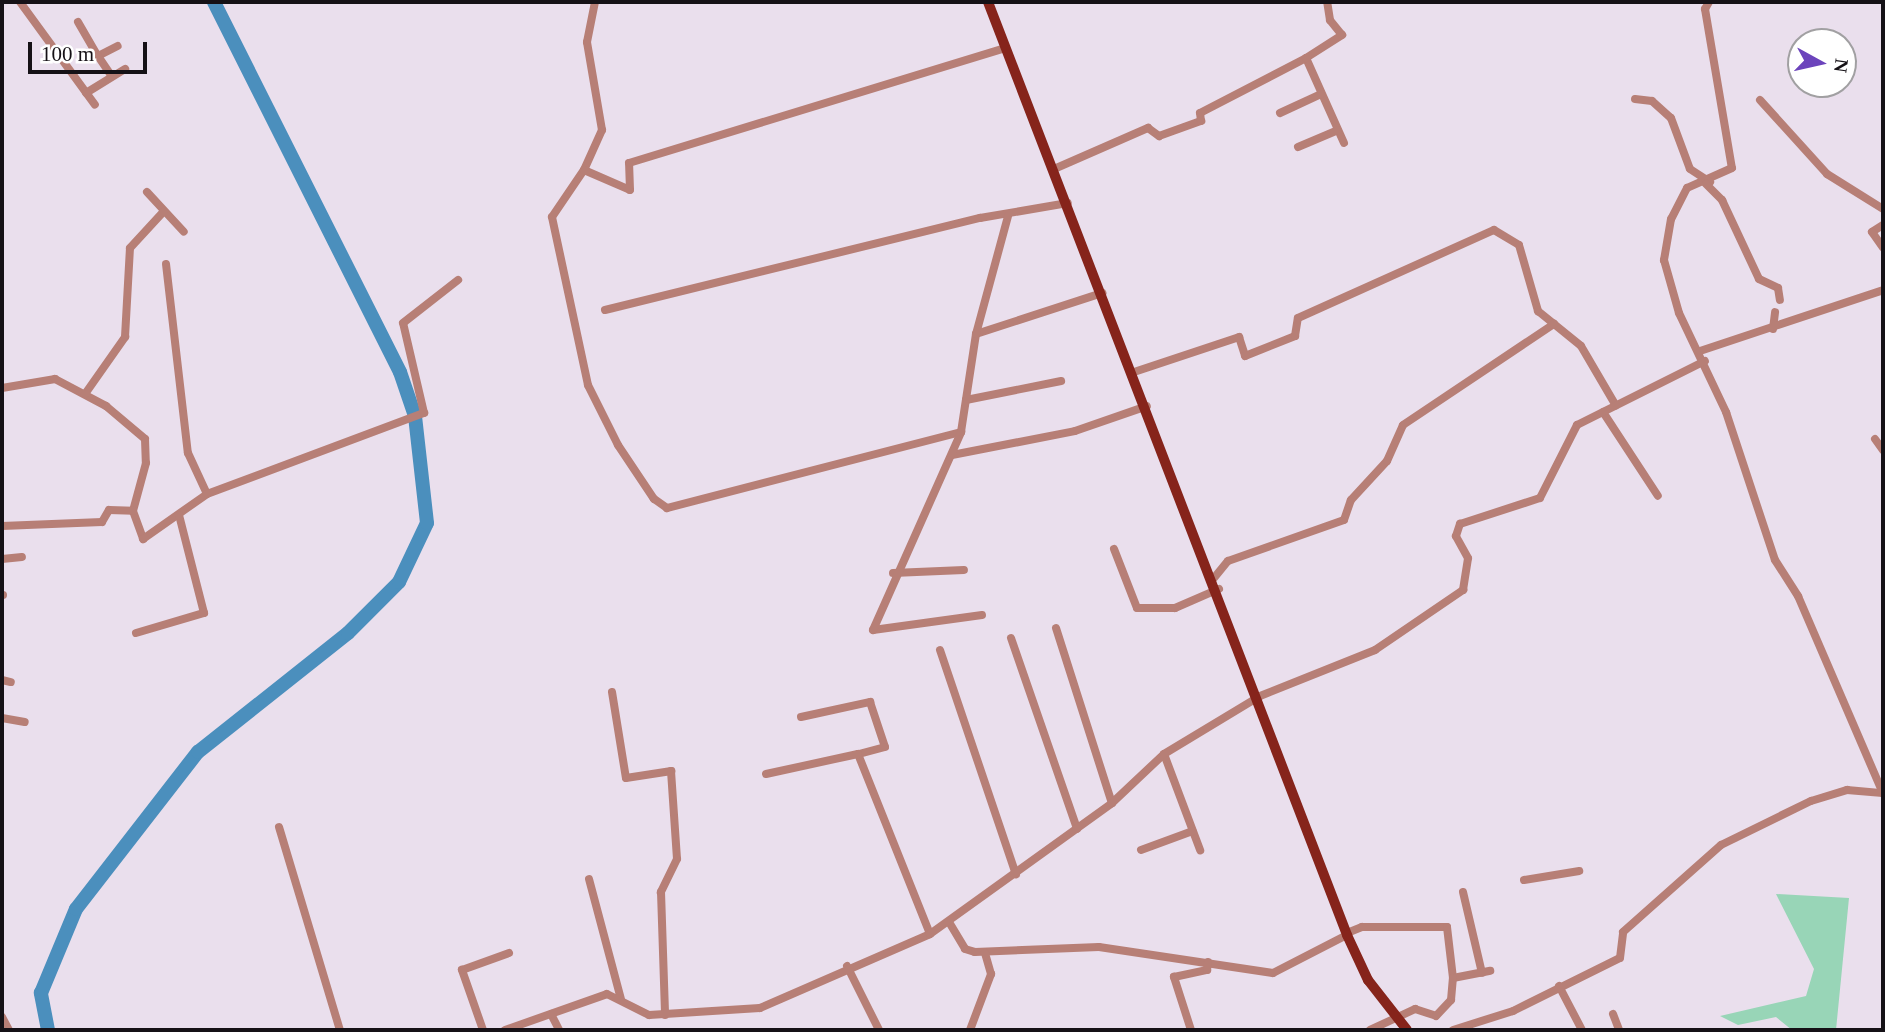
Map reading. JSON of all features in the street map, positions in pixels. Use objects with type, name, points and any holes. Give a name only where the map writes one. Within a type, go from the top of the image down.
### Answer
[{"type":"main road","points":[[988,2],[1219,589],[1347,934],[1368,980],[1407,1030]]},
{"type":"street","points":[[20,2],[95,105]]},
{"type":"street","points":[[595,2],[587,42],[602,130],[584,170],[552,217],[588,386],[654,499],[667,508],[961,432]]},
{"type":"street","points":[[1054,169],[1148,128],[1159,136],[1201,121],[1200,113],[1306,58],[1342,35],[1330,20],[1327,2]]},
{"type":"street","points":[[1453,1030],[1513,1010],[1620,958],[1623,932],[1721,845],[1811,801],[1847,790],[1883,793],[1798,596],[1775,560],[1705,361],[1679,313],[1664,260],[1671,219],[1687,188],[1708,183],[1732,161],[1705,4]]},
{"type":"street","points":[[78,22],[111,75]]},
{"type":"street","points":[[98,56],[118,46]]},
{"type":"street","points":[[584,170],[630,190],[629,163],[1006,48]]},
{"type":"street","points":[[1306,58],[1345,143]]},
{"type":"street","points":[[86,93],[111,75],[125,69]]},
{"type":"street","points":[[1280,113],[1321,94]]},
{"type":"street","points":[[1635,99],[1652,101],[1671,118],[1690,169],[1708,183],[1722,200],[1759,279],[1778,288],[1780,300]]},
{"type":"street","points":[[1760,100],[1827,174],[1883,209]]},
{"type":"street","points":[[1298,147],[1338,130]]},
{"type":"street","points":[[147,192],[184,232]]},
{"type":"street","points":[[605,310],[1068,203]]},
{"type":"street","points":[[85,394],[125,337],[130,248],[164,211]]},
{"type":"street","points":[[982,615],[873,630],[893,573],[919,537],[961,432],[976,334],[1008,216]]},
{"type":"street","points":[[1883,225],[1872,232],[1883,248]]},
{"type":"street","points":[[1134,372],[1239,337],[1245,356],[1295,336],[1298,318],[1494,230],[1519,245],[1538,311],[1581,346],[1616,406]]},
{"type":"street","points":[[166,264],[188,453],[207,494]]},
{"type":"street","points":[[2,388],[55,379],[85,394],[145,439],[146,463],[133,511],[143,539],[207,494],[424,413],[403,323],[458,280]]},
{"type":"street","points":[[1700,351],[1773,329],[1883,290]]},
{"type":"street","points":[[976,334],[1102,293]]},
{"type":"street","points":[[1773,329],[1775,312]]},
{"type":"street","points":[[1214,578],[1228,561],[1344,520],[1351,500],[1387,461],[1403,425],[1554,324]]},
{"type":"street","points":[[505,1030],[607,995],[621,999],[649,1015],[760,1008],[847,966],[930,934],[1016,875],[1112,803],[1164,754],[1260,696],[1375,650],[1463,590],[1468,558],[1456,537],[1460,524],[1540,498],[1577,425],[1705,361]]},
{"type":"street","points":[[966,400],[1061,381]]},
{"type":"street","points":[[952,455],[1075,431],[1147,406]]},
{"type":"street","points":[[1603,412],[1658,496]]},
{"type":"street","points":[[1875,439],[1883,450]]},
{"type":"street","points":[[2,526],[102,522],[109,510],[133,511]]},
{"type":"street","points":[[136,633],[204,613],[179,515]]},
{"type":"street","points":[[1115,549],[1137,608],[1175,608],[1219,589]]},
{"type":"street","points":[[2,559],[22,557]]},
{"type":"street","points":[[893,573],[964,570]]},
{"type":"street","points":[[1056,628],[1112,803]]},
{"type":"street","points":[[1012,638],[1077,829]]},
{"type":"street","points":[[940,650],[1016,875]]},
{"type":"street","points":[[2,680],[12,682]]},
{"type":"street","points":[[612,692],[626,778],[671,771],[677,859],[661,892],[665,1015]]},
{"type":"street","points":[[766,774],[885,747],[870,702],[801,717]]},
{"type":"street","points":[[2,718],[25,722]]},
{"type":"street","points":[[858,754],[930,934]]},
{"type":"street","points":[[1164,754],[1200,850]]},
{"type":"street","points":[[279,827],[340,1030]]},
{"type":"street","points":[[1141,850],[1193,831]]},
{"type":"street","points":[[1524,880],[1579,871]]},
{"type":"street","points":[[589,878],[621,999]]},
{"type":"street","points":[[1453,978],[1486,972],[1463,892]]},
{"type":"street","points":[[949,922],[965,948],[985,953],[1099,947],[1273,973],[1362,927],[1447,927],[1453,978],[1451,1000],[1436,1016],[1415,1009],[1399,1022],[1370,1030]]},
{"type":"street","points":[[483,1030],[462,970],[509,953]]},
{"type":"street","points":[[970,1030],[991,974],[985,953]]},
{"type":"street","points":[[1191,1030],[1174,977],[1207,970],[1208,962]]},
{"type":"street","points":[[847,966],[879,1030]]},
{"type":"street","points":[[1559,986],[1582,1030]]},
{"type":"street","points":[[551,1014],[559,1030]]},
{"type":"street","points":[[1613,1014],[1619,1030]]},
{"type":"street","points":[[2,1017],[9,1030]]},
{"type":"green space","points":[[1776,894],[1849,898],[1836,1030],[1792,1030],[1776,1017],[1738,1025],[1720,1016],[1806,996],[1814,969]]},
{"type":"waterway","points":[[48,1030],[41,993],[76,909],[198,752],[348,633],[399,582],[427,523],[415,416],[400,372],[214,2]]}]
